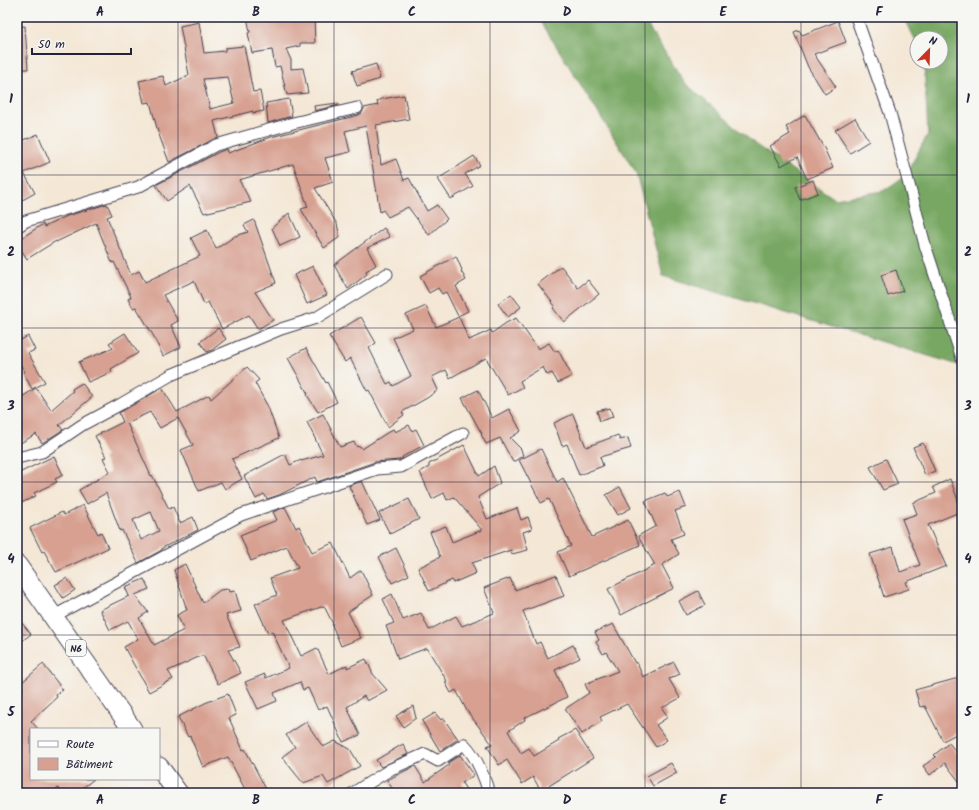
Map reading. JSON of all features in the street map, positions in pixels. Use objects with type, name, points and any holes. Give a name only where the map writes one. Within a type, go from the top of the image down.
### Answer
[{"type":"highway","name":"N6","points":[[17,565],[131,728]]},
{"type":"highway","points":[[160,768],[178,793]]},
{"type":"street","points":[[856,17],[890,113],[925,244],[962,358]]},
{"type":"street","points":[[17,227],[26,221],[138,187],[216,145],[293,123],[357,108]]},
{"type":"street","points":[[17,458],[42,452],[82,425],[171,375],[281,329],[316,318],[388,274]]},
{"type":"street","points":[[54,616],[240,515],[377,469],[401,467],[463,433]]},
{"type":"street","points":[[352,793],[390,769],[425,754],[438,761],[464,744],[468,748],[484,776],[489,793]]},
{"type":"green space","points":[[538,17],[642,17],[685,83],[756,145],[835,199],[883,191],[905,176],[928,134],[924,70],[949,70],[949,30],[910,30],[904,17],[962,17],[962,366],[663,276],[636,173]]},
{"type":"building","points":[[247,17],[314,17],[315,43],[300,43],[300,46],[286,49],[291,60],[291,69],[303,68],[308,93],[287,95],[280,66],[275,67],[272,50],[252,53],[248,33],[250,32]]},
{"type":"building","points":[[838,21],[846,42],[814,54],[836,87],[825,94],[808,67],[794,32],[799,30],[802,35]]},
{"type":"building","points":[[199,22],[204,53],[225,51],[225,48],[244,46],[253,92],[260,91],[264,111],[253,113],[253,111],[214,121],[218,137],[169,162],[158,132],[150,102],[144,103],[139,81],[163,76],[166,86],[189,75],[180,26]],"holes":[[[228,77],[234,103],[210,109],[203,79]]]},
{"type":"building","points":[[25,26],[28,69],[17,69],[17,27]]},
{"type":"building","points":[[376,64],[380,79],[357,86],[352,71]]},
{"type":"building","points":[[404,95],[409,119],[376,125],[381,165],[396,159],[404,180],[409,178],[427,211],[437,205],[447,219],[429,235],[408,207],[388,217],[383,210],[380,212],[366,126],[345,131],[350,152],[325,158],[333,182],[315,188],[337,224],[340,237],[324,248],[301,209],[308,207],[293,164],[239,180],[251,202],[204,213],[190,186],[167,201],[156,185],[227,149],[228,153],[271,137],[359,115],[362,113],[364,108],[378,105],[377,101]]},
{"type":"building","points":[[289,99],[292,116],[268,123],[266,103]]},
{"type":"building","points":[[338,103],[339,105],[315,111],[314,106]]},
{"type":"building","points":[[805,115],[824,148],[833,168],[807,179],[797,157],[781,166],[770,146],[790,134],[786,127]]},
{"type":"building","points":[[855,118],[869,141],[850,153],[835,130]]},
{"type":"building","points":[[38,134],[50,162],[24,173],[35,193],[17,203],[17,143]]},
{"type":"building","points":[[474,156],[480,165],[465,174],[473,186],[451,199],[438,179]]},
{"type":"building","points":[[813,180],[818,193],[800,200],[795,187]]},
{"type":"building","points":[[107,204],[112,215],[107,217],[131,275],[139,271],[145,282],[200,256],[191,238],[207,230],[216,249],[235,236],[248,232],[244,225],[254,220],[276,283],[255,292],[273,320],[258,329],[249,315],[222,329],[208,302],[204,304],[194,281],[163,295],[178,321],[171,325],[181,347],[163,356],[153,335],[136,307],[133,308],[128,299],[131,297],[114,262],[112,263],[96,223],[56,241],[27,259],[17,243],[17,241],[43,224],[44,227],[67,216]]},
{"type":"building","points":[[289,213],[300,237],[280,246],[272,228]]},
{"type":"building","points":[[384,228],[390,237],[367,248],[376,265],[366,271],[367,274],[348,289],[334,265]]},
{"type":"building","points":[[456,256],[466,280],[456,286],[468,311],[458,316],[446,292],[442,294],[438,288],[429,293],[420,276]]},
{"type":"building","points":[[313,266],[327,295],[307,304],[294,275]]},
{"type":"building","points":[[561,266],[578,288],[588,280],[599,294],[564,322],[553,308],[555,306],[538,284]]},
{"type":"building","points":[[896,270],[903,291],[888,296],[881,275]]},
{"type":"building","points":[[511,294],[521,307],[508,317],[498,304]]},
{"type":"building","points":[[426,306],[436,327],[459,317],[469,340],[491,330],[492,333],[516,318],[538,349],[549,343],[555,352],[558,350],[572,376],[558,383],[552,373],[547,375],[543,367],[520,381],[523,387],[508,395],[486,358],[450,378],[446,370],[432,377],[438,390],[402,412],[404,415],[388,427],[369,390],[367,391],[350,358],[345,362],[329,336],[361,317],[376,343],[369,348],[387,384],[391,382],[393,386],[411,376],[393,338],[413,329],[406,315]]},
{"type":"building","points":[[218,328],[226,339],[207,352],[200,342]]},
{"type":"building","points":[[125,333],[138,353],[111,369],[112,372],[88,382],[79,362],[113,348],[109,343]]},
{"type":"building","points":[[17,334],[21,340],[28,336],[35,350],[28,353],[45,382],[32,389],[23,372],[25,372],[17,359]]},
{"type":"building","points":[[306,348],[326,383],[327,382],[337,402],[318,412],[307,395],[308,394],[288,358]]},
{"type":"building","points":[[247,367],[259,380],[255,383],[268,407],[279,438],[232,459],[242,479],[225,489],[221,482],[199,491],[181,450],[193,445],[178,418],[160,428],[150,412],[127,423],[151,476],[152,475],[169,509],[173,507],[180,523],[193,517],[198,530],[162,548],[162,550],[138,563],[122,530],[120,531],[106,493],[87,504],[79,490],[110,472],[103,458],[106,457],[95,436],[123,422],[119,413],[162,388],[177,412],[209,395],[211,399]],"holes":[[[151,512],[159,531],[141,540],[133,520]]]},
{"type":"building","points":[[82,383],[92,397],[59,425],[63,430],[42,443],[36,434],[17,445],[17,400],[36,388],[51,410],[73,391],[72,389]]},
{"type":"building","points":[[478,390],[492,418],[509,409],[521,431],[510,438],[521,449],[523,456],[513,462],[500,438],[486,444],[462,398]]},
{"type":"building","points":[[610,408],[613,417],[600,421],[597,411]]},
{"type":"building","points":[[323,414],[340,447],[354,442],[357,447],[360,446],[362,449],[393,429],[395,432],[409,425],[412,431],[416,429],[424,445],[399,460],[375,462],[317,482],[315,477],[279,495],[267,499],[264,494],[256,499],[244,476],[285,454],[290,465],[301,460],[323,455],[307,422]]},
{"type":"building","points":[[573,414],[586,447],[618,435],[620,440],[628,438],[631,448],[600,457],[603,466],[579,475],[567,444],[562,446],[554,423]]},
{"type":"building","points":[[923,443],[935,471],[925,475],[913,447]]},
{"type":"building","points":[[464,445],[479,476],[494,466],[500,483],[478,497],[487,519],[517,508],[521,520],[528,517],[532,529],[523,532],[528,550],[512,554],[511,550],[472,563],[476,573],[453,583],[452,580],[429,591],[418,568],[440,557],[430,532],[446,526],[452,542],[482,530],[454,497],[447,500],[444,493],[432,499],[420,472],[429,467],[429,464]]},
{"type":"building","points":[[541,449],[557,482],[563,478],[592,537],[628,520],[640,545],[569,576],[558,552],[571,546],[549,499],[541,503],[519,460]]},
{"type":"building","points":[[54,456],[63,475],[55,479],[57,482],[34,493],[36,496],[17,505],[17,474]]},
{"type":"building","points":[[886,459],[898,484],[883,490],[870,467]]},
{"type":"building","points":[[950,479],[962,511],[928,525],[946,566],[906,582],[909,589],[884,597],[870,554],[893,547],[900,572],[920,565],[902,519],[917,514],[913,503],[936,493],[933,487]]},
{"type":"building","points":[[362,481],[380,520],[367,525],[349,486]]},
{"type":"building","points":[[620,487],[631,508],[618,515],[606,495]]},
{"type":"building","points":[[680,492],[686,507],[675,511],[684,534],[671,539],[679,554],[662,565],[674,588],[621,615],[608,589],[655,565],[638,536],[656,526],[645,501],[665,493],[667,497]]},
{"type":"building","points":[[409,499],[419,519],[390,534],[379,513]]},
{"type":"building","points":[[83,505],[98,534],[101,532],[108,548],[56,572],[44,551],[42,552],[30,528],[62,512],[64,515]]},
{"type":"building","points":[[285,507],[296,528],[299,526],[312,552],[333,543],[350,578],[361,570],[373,595],[348,612],[361,638],[341,646],[332,625],[333,624],[324,606],[284,620],[301,656],[317,648],[329,674],[347,665],[347,668],[366,659],[373,674],[387,690],[367,701],[364,696],[347,707],[360,735],[343,742],[327,706],[318,710],[308,688],[303,690],[300,682],[274,693],[277,701],[258,709],[245,682],[265,674],[266,678],[289,668],[272,631],[268,633],[255,604],[277,595],[270,578],[298,568],[287,546],[251,561],[240,535],[277,520],[273,512]]},
{"type":"building","points":[[396,548],[409,575],[392,583],[379,557]]},
{"type":"building","points":[[185,564],[203,603],[220,590],[228,589],[229,592],[235,591],[241,611],[226,615],[240,647],[228,650],[241,673],[218,684],[203,655],[168,671],[173,679],[149,692],[124,647],[138,639],[128,621],[110,630],[100,610],[129,596],[125,587],[144,579],[149,589],[135,595],[148,612],[139,618],[154,645],[184,630],[177,615],[187,610],[174,570]]},
{"type":"building","points":[[556,575],[564,596],[523,611],[536,644],[540,642],[548,658],[573,645],[580,658],[555,670],[567,697],[524,718],[525,720],[508,731],[521,753],[529,748],[534,756],[559,741],[558,739],[575,730],[593,758],[541,791],[533,777],[522,784],[507,760],[499,765],[487,746],[492,744],[467,711],[456,690],[451,693],[445,682],[447,681],[427,648],[398,659],[386,626],[394,623],[383,599],[392,594],[403,620],[421,613],[429,630],[456,616],[462,626],[494,613],[484,588],[510,578],[515,590]]},
{"type":"building","points":[[67,578],[75,590],[63,598],[55,585]]},
{"type":"building","points":[[698,591],[705,605],[686,615],[679,601]]},
{"type":"building","points":[[17,617],[31,634],[17,645]]},
{"type":"building","points":[[613,624],[635,663],[637,663],[643,677],[674,662],[680,674],[669,679],[680,698],[662,708],[668,717],[656,725],[667,740],[656,747],[627,704],[600,717],[602,721],[582,734],[565,709],[589,693],[585,684],[618,671],[606,652],[603,654],[596,642],[599,640],[595,632]]},
{"type":"building","points":[[43,664],[63,690],[56,695],[57,697],[31,721],[37,728],[30,728],[30,780],[93,780],[76,793],[62,793],[58,788],[51,793],[17,793],[17,694],[23,688],[20,684]]},
{"type":"building","points":[[962,677],[962,731],[943,741],[925,706],[920,707],[915,690]]},
{"type":"building","points":[[228,694],[236,715],[229,718],[243,750],[245,749],[268,793],[247,793],[228,757],[203,767],[190,736],[188,737],[178,717],[205,703]]},
{"type":"building","points":[[413,706],[416,718],[403,727],[396,716]]},
{"type":"building","points":[[435,713],[441,720],[443,718],[458,739],[440,751],[422,721]]},
{"type":"building","points":[[306,722],[323,747],[335,741],[350,749],[360,766],[328,784],[323,776],[303,783],[282,757],[295,747],[286,735]]},
{"type":"building","points":[[949,743],[962,759],[962,785],[945,763],[930,775],[923,766],[936,757],[934,755]]},
{"type":"building","points":[[403,744],[408,754],[381,767],[376,760]]},
{"type":"building","points":[[460,755],[474,775],[462,783],[468,793],[395,793],[387,780],[415,766],[425,782]]},
{"type":"building","points":[[671,763],[677,773],[653,786],[647,776]]}]
